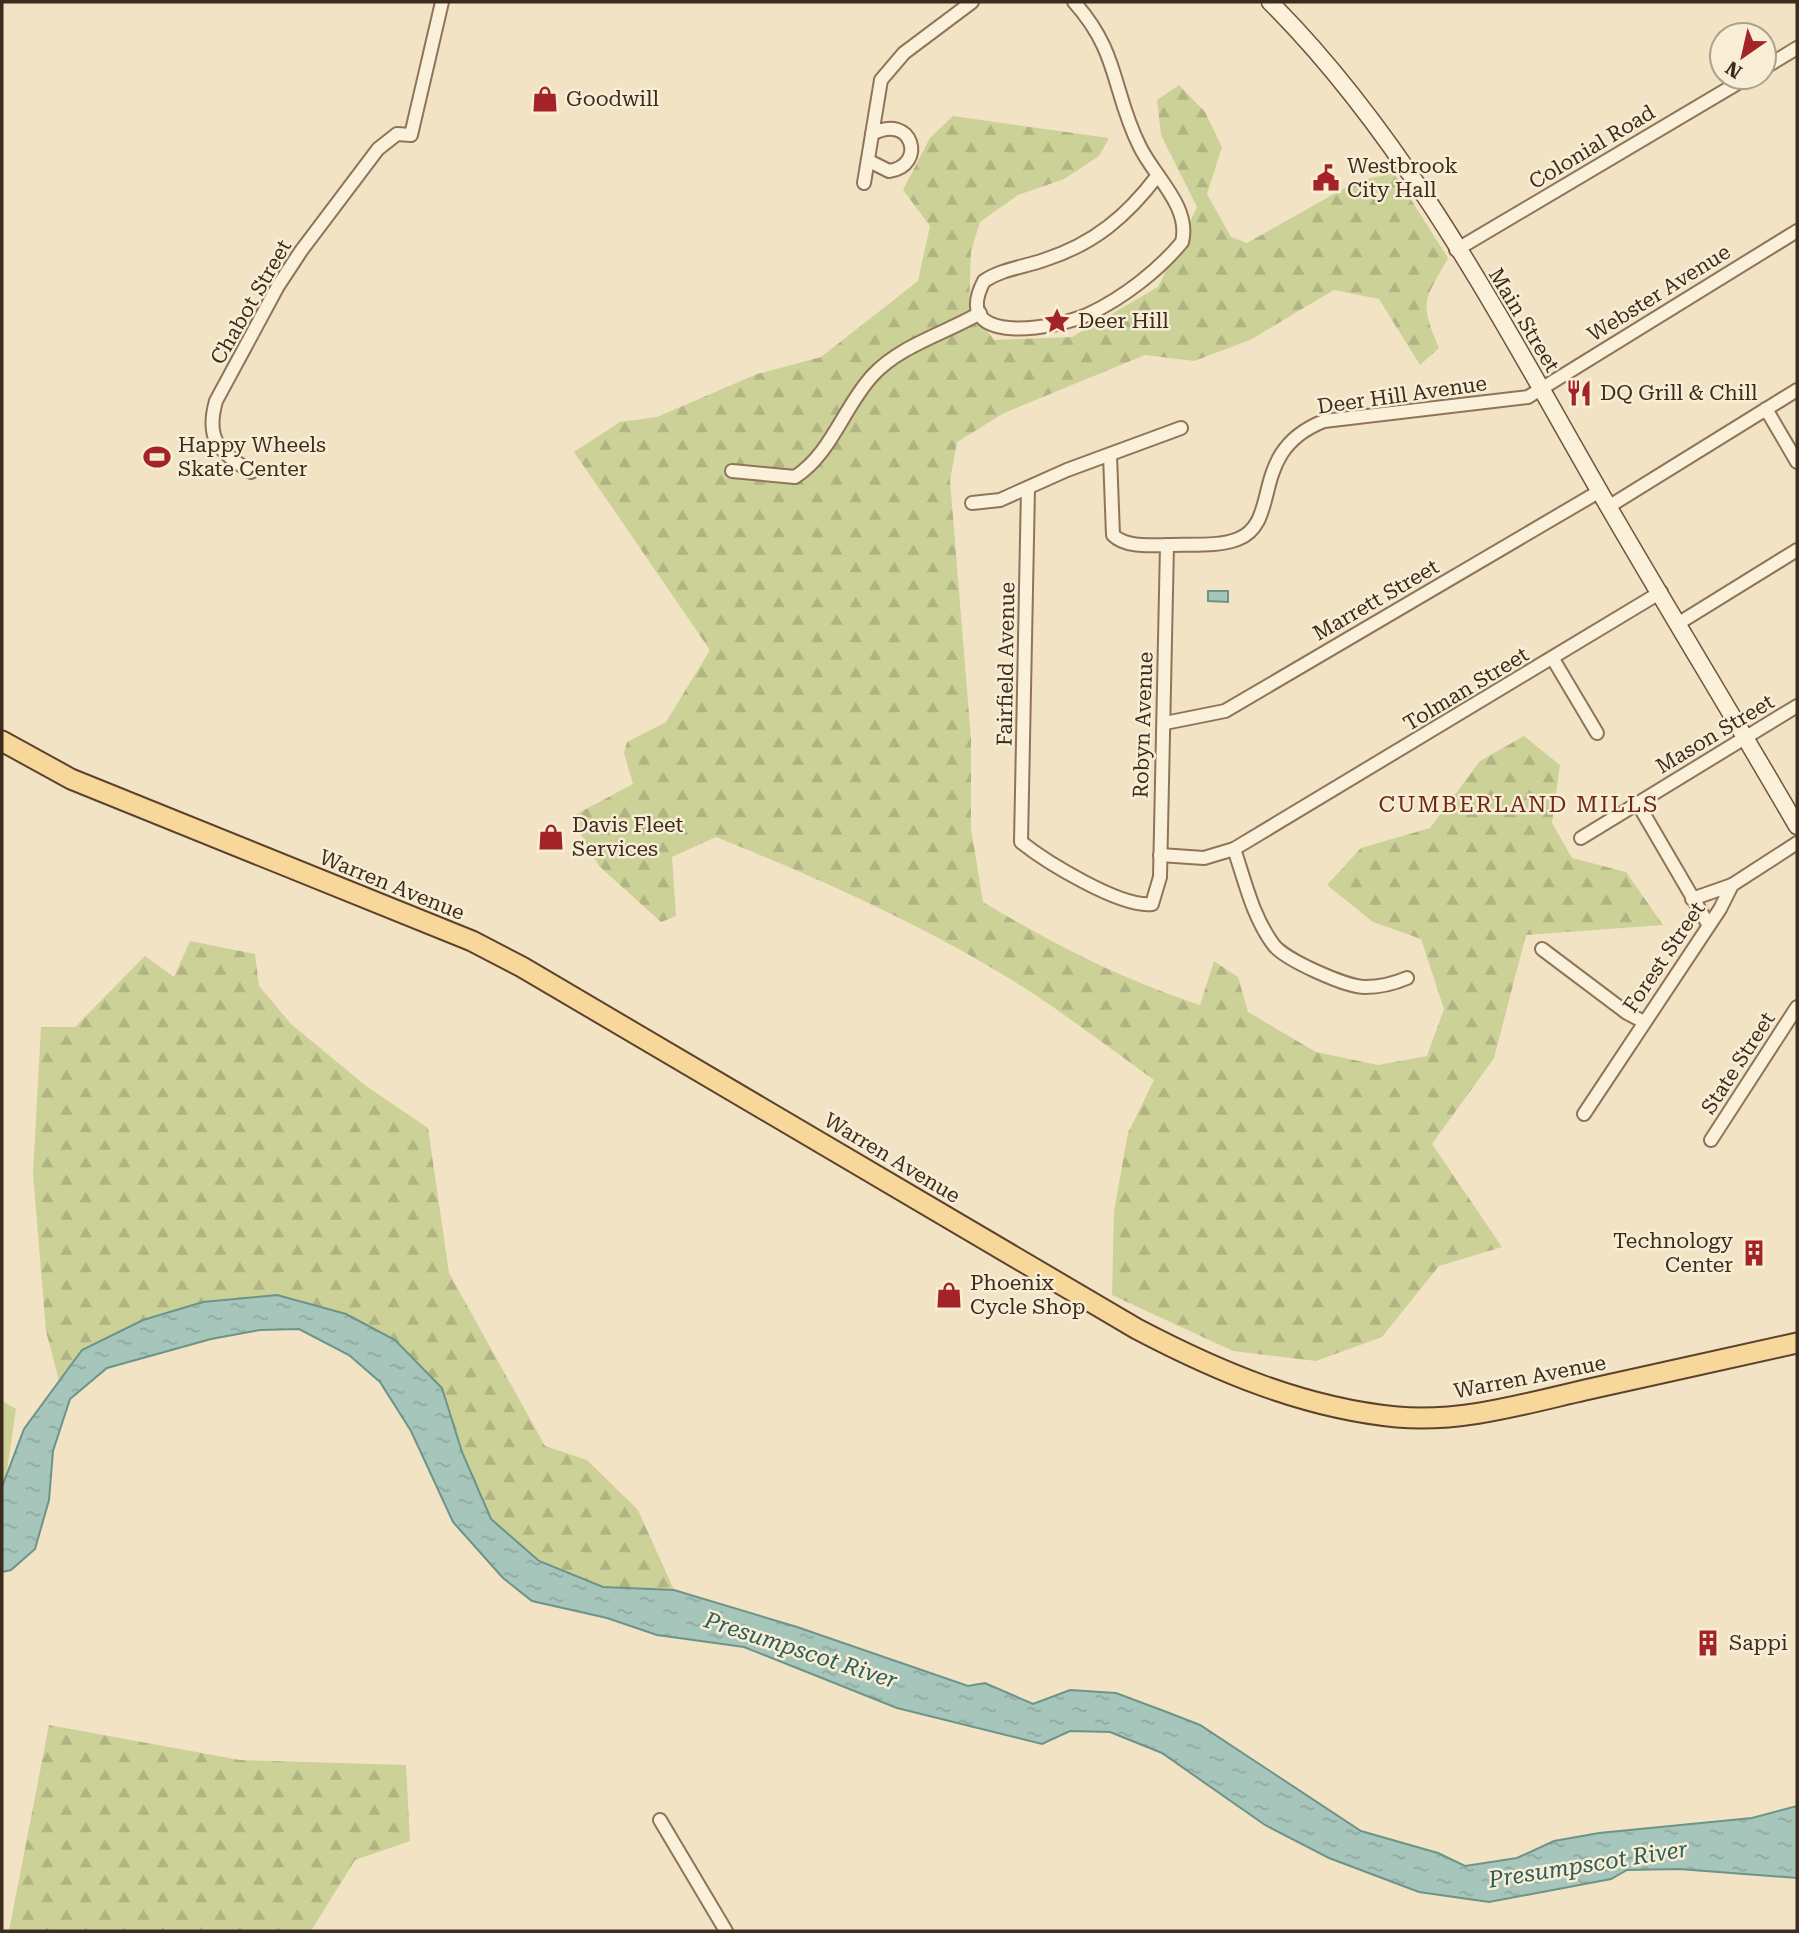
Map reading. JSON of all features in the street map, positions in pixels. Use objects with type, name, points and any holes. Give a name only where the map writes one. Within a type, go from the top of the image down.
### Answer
[{"type":"main road","name":"Main Street","points":[[1270,2],[1326,60],[1422,192],[1541,388],[1608,507],[1661,592],[1797,825]]},
{"type":"main road","name":"Warren Avenue","points":[[2,741],[71,779],[472,942],[522,967],[1137,1329],[1240,1378],[1304,1401],[1397,1418],[1488,1412],[1797,1343]]},
{"type":"street","name":"Chabot Street","points":[[251,472],[220,449],[212,435],[210,420],[216,401],[278,286],[301,251],[378,149],[397,134],[411,135],[443,2]]},
{"type":"street","points":[[864,183],[877,92],[887,70],[972,2]]},
{"type":"street","points":[[1074,2],[1101,36],[1132,129],[1180,212],[1185,230],[1182,242],[1129,289],[1090,313],[1049,324],[1000,329],[992,326],[980,313],[978,292],[984,281],[1003,271],[1074,251],[1095,239],[1139,199],[1158,175]]},
{"type":"street","points":[[1778,60],[1797,48]]},
{"type":"street","name":"Colonial Road","points":[[1456,250],[1724,91]]},
{"type":"street","points":[[869,161],[882,170],[896,170],[908,162],[912,148],[906,135],[894,128],[872,134]]},
{"type":"street","name":"Webster Avenue","points":[[1541,388],[1797,231]]},
{"type":"street","points":[[732,471],[795,477],[803,472],[822,451],[874,374],[892,358],[980,313]]},
{"type":"street","name":"Deer Hill Avenue","points":[[1110,455],[1108,486],[1113,535],[1128,543],[1167,545],[1224,542],[1246,535],[1255,527],[1277,458],[1291,439],[1314,425],[1338,419],[1520,400],[1541,388]]},
{"type":"street","points":[[1608,507],[1797,390]]},
{"type":"street","points":[[1766,408],[1797,462]]},
{"type":"street","points":[[972,503],[1000,500],[1181,428]]},
{"type":"street","name":"Fairfield Avenue","points":[[1028,488],[1021,842],[1124,902],[1140,906],[1152,904]]},
{"type":"street","name":"Marrett Street","points":[[1165,723],[1225,711],[1600,491]]},
{"type":"street","name":"Robyn Avenue","points":[[1152,904],[1157,893],[1160,855],[1167,545]]},
{"type":"street","points":[[1679,623],[1797,550]]},
{"type":"street","name":"Tolman Street","points":[[1160,855],[1204,858],[1234,849],[1661,592]]},
{"type":"street","points":[[1553,659],[1597,733]]},
{"type":"street","name":"Mason Street","points":[[1581,838],[1797,706]]},
{"type":"street","points":[[1638,804],[1708,924]]},
{"type":"street","name":"Forest Street","points":[[1584,1114],[1732,885],[1797,844]]},
{"type":"street","points":[[1234,849],[1255,914],[1274,947],[1308,967],[1362,987],[1390,985],[1407,978]]},
{"type":"street","points":[[1692,899],[1732,885]]},
{"type":"street","points":[[1542,949],[1627,1013],[1644,1022]]},
{"type":"street","name":"State Street","points":[[1711,1140],[1797,1007]]},
{"type":"street","points":[[660,1820],[726,1931]]},
{"type":"green space","points":[[1179,85],[1205,112],[1222,147],[1207,194],[1231,237],[1247,243],[1357,181],[1394,173],[1448,258],[1427,302],[1429,321],[1439,348],[1420,365],[1379,299],[1334,290],[1250,340],[1194,361],[1145,355],[1004,413],[957,442],[950,480],[971,739],[971,828],[983,902],[1089,960],[1142,984],[1200,1005],[1214,961],[1238,977],[1248,1012],[1316,1052],[1378,1065],[1427,1056],[1444,1009],[1421,939],[1373,922],[1327,885],[1361,848],[1430,828],[1480,761],[1524,736],[1560,765],[1552,823],[1572,858],[1626,872],[1663,925],[1526,935],[1494,1058],[1432,1144],[1502,1247],[1439,1266],[1382,1337],[1316,1361],[1233,1351],[1112,1295],[1114,1211],[1128,1133],[1154,1080],[1023,987],[949,944],[835,887],[716,837],[672,857],[676,916],[661,922],[599,866],[571,817],[633,784],[624,753],[627,742],[666,722],[710,650],[574,452],[620,422],[657,417],[757,374],[821,357],[918,281],[930,226],[903,190],[930,138],[953,116],[1109,138],[1099,156],[1064,179],[1018,195],[980,222],[971,251],[969,306],[994,340],[1072,337],[1158,287],[1197,207],[1161,135],[1157,100]]},
{"type":"green space","points":[[190,941],[255,954],[259,986],[291,1024],[366,1086],[428,1128],[449,1273],[545,1446],[587,1460],[638,1510],[674,1590],[603,1587],[539,1561],[491,1519],[462,1452],[442,1388],[346,1314],[143,1320],[82,1350],[59,1381],[46,1331],[33,1174],[41,1027],[75,1027],[145,956],[174,977]]},
{"type":"green space","points":[[2,1401],[16,1409],[5,1484],[2,1487]]},
{"type":"green space","points":[[49,1725],[240,1760],[406,1765],[410,1841],[355,1860],[311,1931],[9,1931]]},
{"type":"water","points":[[1208,591],[1228,591],[1228,602],[1208,601]]},
{"type":"water","name":"Presumpscot River","points":[[277,1295],[346,1314],[395,1340],[442,1388],[462,1452],[491,1519],[539,1561],[603,1587],[674,1590],[797,1627],[968,1686],[985,1683],[1033,1704],[1070,1690],[1116,1693],[1200,1725],[1361,1831],[1438,1853],[1465,1866],[1517,1858],[1554,1841],[1599,1833],[1752,1818],[1797,1806],[1797,1878],[1679,1869],[1627,1870],[1611,1879],[1489,1902],[1419,1892],[1329,1858],[1265,1825],[1162,1753],[1110,1732],[1070,1731],[1042,1744],[897,1708],[744,1647],[657,1635],[607,1618],[532,1601],[503,1578],[453,1522],[411,1431],[380,1382],[349,1355],[299,1329],[260,1330],[211,1339],[107,1368],[70,1399],[53,1451],[49,1500],[35,1549],[11,1570],[2,1572],[2,1487],[24,1429],[82,1350],[143,1320],[203,1302]]},
{"type":"place","name":"Goodwill","points":[[545,99]]},
{"type":"place","name":"Westbrook City Hall","points":[[1326,178]]},
{"type":"place","name":"Deer Hill","points":[[1057,321]]},
{"type":"place","name":"DQ Grill & Chill","points":[[1579,393]]},
{"type":"place","name":"Happy Wheels Skate Center","points":[[157,457]]},
{"type":"place","name":"Davis Fleet Services","points":[[551,837]]},
{"type":"place","name":"Technology Center","points":[[1754,1253]]},
{"type":"place","name":"Phoenix Cycle Shop","points":[[949,1295]]},
{"type":"place","name":"Sappi","points":[[1708,1643]]},
{"type":"district","name":"CUMBERLAND MILLS","points":[[1519,804]]}]
